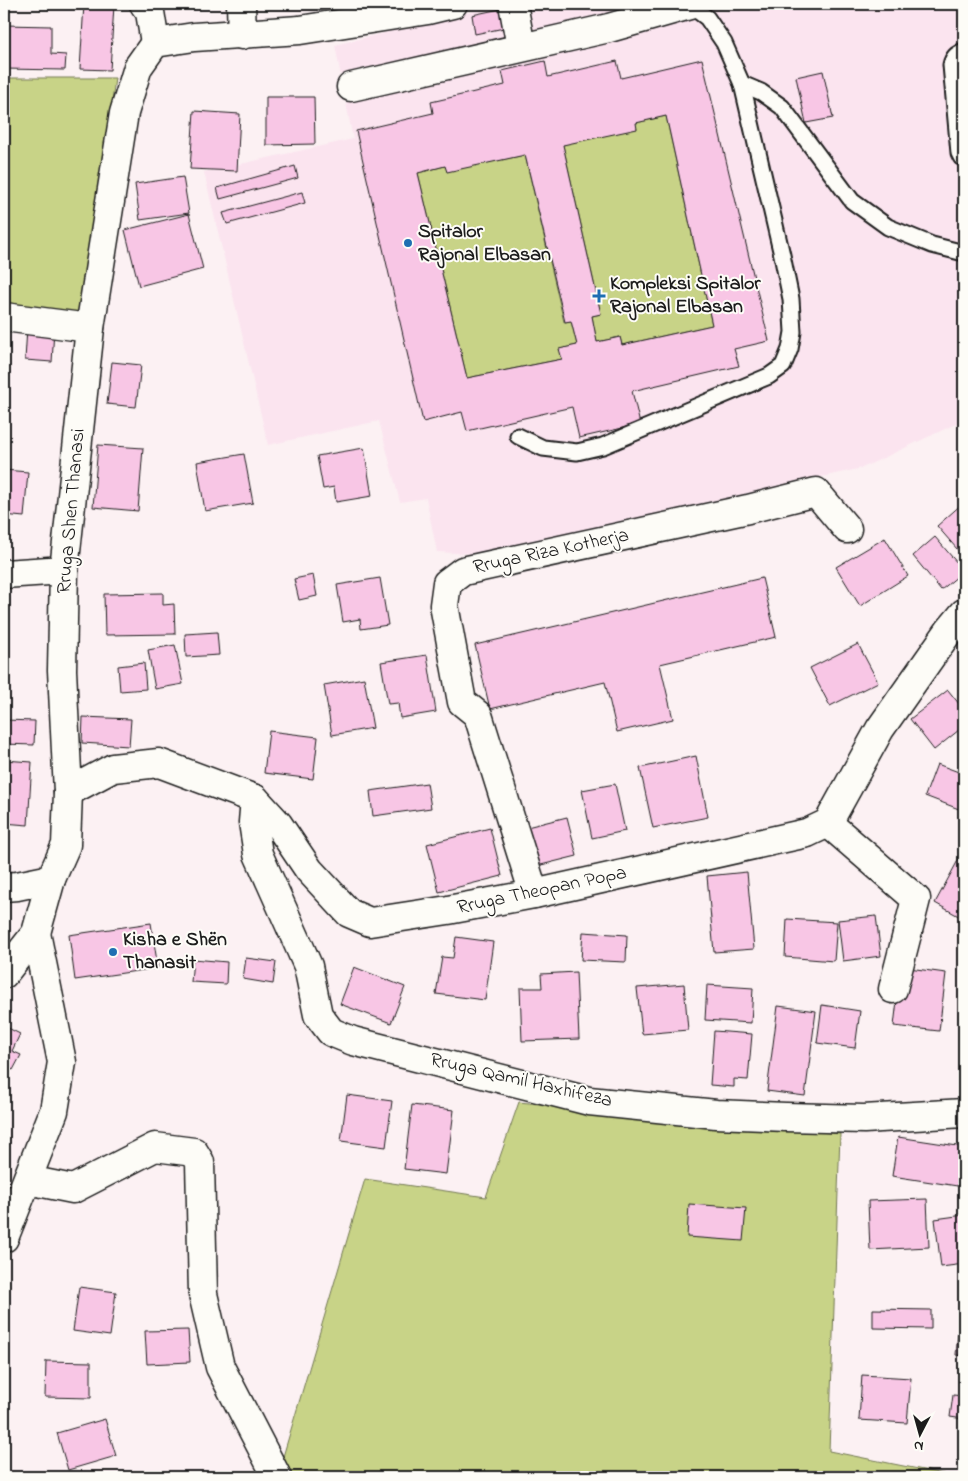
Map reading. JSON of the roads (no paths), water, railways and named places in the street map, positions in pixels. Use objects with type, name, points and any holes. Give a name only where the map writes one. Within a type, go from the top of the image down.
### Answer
[{"type":"street","points":[[144,4],[150,12],[155,43],[194,37],[300,30],[436,6]]},
{"type":"street","points":[[241,4],[242,34]]},
{"type":"street","points":[[513,4],[521,47]]},
{"type":"street","points":[[351,87],[609,28],[692,4]]},
{"type":"street","name":"Rruga Shen Thanasi","points":[[4,974],[36,933],[52,879],[66,845],[68,792],[62,670],[64,570],[90,328],[124,113],[138,67],[155,43]]},
{"type":"street","points":[[4,317],[90,328]]},
{"type":"street","name":"Rruga Riza Kotherja","points":[[534,894],[478,715],[462,702],[444,605],[447,583],[463,571],[738,511],[816,492],[847,529]]},
{"type":"street","points":[[4,574],[64,570]]},
{"type":"street","points":[[893,989],[916,899],[828,823],[880,729],[949,631],[964,613]]},
{"type":"street","name":"Rruga Theopan Popa","points":[[68,792],[113,768],[159,763],[254,798],[278,824],[309,870],[350,913],[370,922],[534,894],[807,833],[828,823]]},
{"type":"street","name":"Rruga Qamil Haxhifeza","points":[[254,798],[253,822],[258,854],[308,966],[318,1015],[331,1032],[353,1041],[589,1101],[716,1114],[786,1117],[864,1119],[964,1113]]},
{"type":"street","points":[[4,887],[52,879]]},
{"type":"street","points":[[4,1238],[54,1111],[62,1062],[36,933]]},
{"type":"street","points":[[28,1180],[73,1188],[155,1147],[194,1152],[200,1162],[203,1294],[220,1367],[277,1477]]},
{"type":"lane","points":[[518,436],[543,448],[577,452],[603,446],[769,376],[783,366],[790,349],[793,332],[791,298],[742,84],[724,43],[707,18],[692,4]]},
{"type":"lane","points":[[964,51],[958,53],[953,58],[951,65],[959,153],[961,157],[964,157]]},
{"type":"lane","points":[[742,84],[761,92],[782,107],[852,201],[888,227],[932,245],[964,253]]},
{"type":"place","name":"Spitalor Rajonal Elbasan","points":[[408,243]]},
{"type":"place","name":"Kompleksi Spitalor Rajonal Elbasan","points":[[599,296]]},
{"type":"place","name":"Kisha e Shën Thanasit","points":[[113,952]]}]
